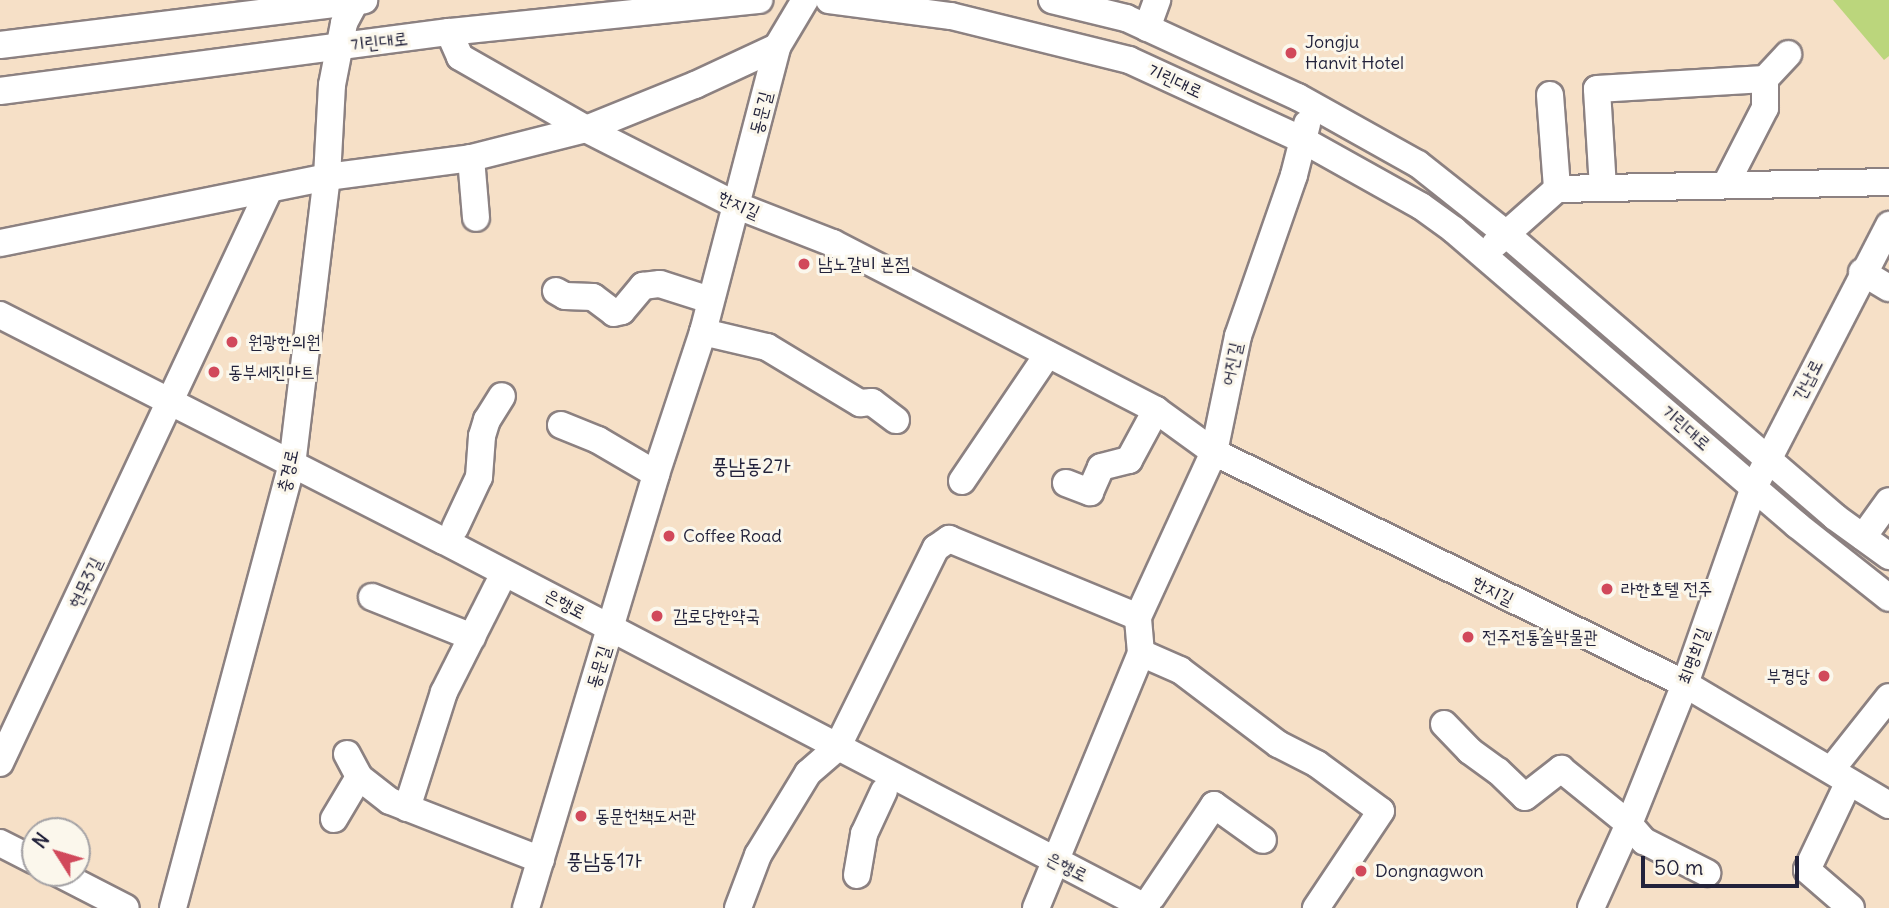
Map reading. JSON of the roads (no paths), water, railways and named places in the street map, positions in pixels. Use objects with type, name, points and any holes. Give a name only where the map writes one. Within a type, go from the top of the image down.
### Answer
[{"type":"street","name":"기린대로","points":[[349,18],[363,0]]},
{"type":"street","name":"기린대로","points":[[0,91],[349,18],[449,32],[759,0]]},
{"type":"street","name":"동문길","points":[[526,908],[656,474],[703,332],[738,206],[777,47],[805,0]]},
{"type":"street","name":"기린대로","points":[[829,0],[951,16],[1129,61],[1301,139],[1421,206],[1484,256],[1754,487],[1889,598]]},
{"type":"street","name":"기린대로","points":[[1052,0],[1126,18],[1313,106],[1418,164],[1505,233],[1769,459],[1889,556]]},
{"type":"street","points":[[1147,28],[1157,0]]},
{"type":"street","points":[[0,45],[213,9],[320,2],[349,18]]},
{"type":"street","name":"충경로","points":[[173,908],[292,465],[327,177],[332,86],[349,18]]},
{"type":"street","name":"한지길","points":[[449,32],[460,57],[586,129],[738,206],[834,243],[1156,410],[1214,452],[1685,684],[1838,781],[1889,805]]},
{"type":"street","points":[[0,243],[327,177],[471,158],[586,129],[695,85],[777,47]]},
{"type":"street","points":[[1726,184],[1765,108],[1765,79],[1788,54]]},
{"type":"street","points":[[1603,188],[1597,89],[1765,79]]},
{"type":"street","points":[[1550,95],[1558,189]]},
{"type":"street","name":"어진길","points":[[1036,908],[1141,653],[1138,617],[1214,452],[1238,336],[1294,174],[1301,139],[1313,106]]},
{"type":"street","points":[[471,158],[477,218]]},
{"type":"street","points":[[1484,256],[1505,233],[1558,189],[1889,182]]},
{"type":"street","name":"현무3길","points":[[0,763],[270,190]]},
{"type":"street","name":"간납로","points":[[1754,487],[1862,272],[1889,225]]},
{"type":"street","points":[[1862,272],[1889,288]]},
{"type":"street","points":[[556,291],[565,296],[593,297],[614,313],[622,311],[643,286],[660,284],[710,300]]},
{"type":"street","points":[[0,315],[292,465]]},
{"type":"street","points":[[703,332],[767,346],[860,403],[872,402],[896,420]]},
{"type":"street","points":[[962,481],[1048,354]]},
{"type":"street","points":[[455,528],[480,477],[486,420],[502,396]]},
{"type":"street","points":[[1066,483],[1090,492],[1101,467],[1129,460],[1156,410]]},
{"type":"street","points":[[561,425],[598,440],[656,474]]},
{"type":"street","name":"은행로","points":[[292,465],[611,628],[1055,861],[1150,903],[1214,805],[1263,840]]},
{"type":"street","name":"최명희길","points":[[1591,908],[1629,824],[1685,684],[1754,487]]},
{"type":"street","points":[[1863,537],[1889,501]]},
{"type":"street","points":[[738,908],[758,855],[772,831],[808,773],[837,748],[936,548],[949,539],[1138,617]]},
{"type":"street","points":[[407,808],[444,692],[498,585]]},
{"type":"street","points":[[372,597],[472,637]]},
{"type":"street","points":[[1141,653],[1180,670],[1279,744],[1317,764],[1381,811],[1316,908]]},
{"type":"street","points":[[1851,908],[1807,870],[1838,781],[1889,697]]},
{"type":"street","points":[[1444,724],[1478,745],[1525,797],[1561,769],[1629,824],[1644,841],[1707,873]]},
{"type":"street","points":[[347,754],[359,777],[390,801],[541,860]]},
{"type":"street","points":[[334,819],[359,777]]},
{"type":"street","points":[[857,875],[864,834],[884,791]]},
{"type":"street","points":[[0,843],[21,854]]},
{"type":"street","points":[[85,887],[126,908]]},
{"type":"place","name":"Jongju Hanvit Hotel","points":[[1291,53]]},
{"type":"place","name":"남노갈비 본점","points":[[804,264]]},
{"type":"place","name":"원광한의원","points":[[232,342]]},
{"type":"place","name":"동부세진마트","points":[[214,372]]},
{"type":"place","name":"Coffee Road","points":[[669,536]]},
{"type":"place","name":"라한호텔 전주","points":[[1607,589]]},
{"type":"place","name":"감로당한약국","points":[[657,616]]},
{"type":"place","name":"전주전통술박물관","points":[[1468,637]]},
{"type":"place","name":"부경당","points":[[1824,676]]},
{"type":"place","name":"동문헌책도서관","points":[[581,816]]},
{"type":"place","name":"Dongnagwon","points":[[1361,871]]},
{"type":"district","name":"풍남동2가","points":[[751,466]]},
{"type":"district","name":"풍남동1가","points":[[604,861]]}]
